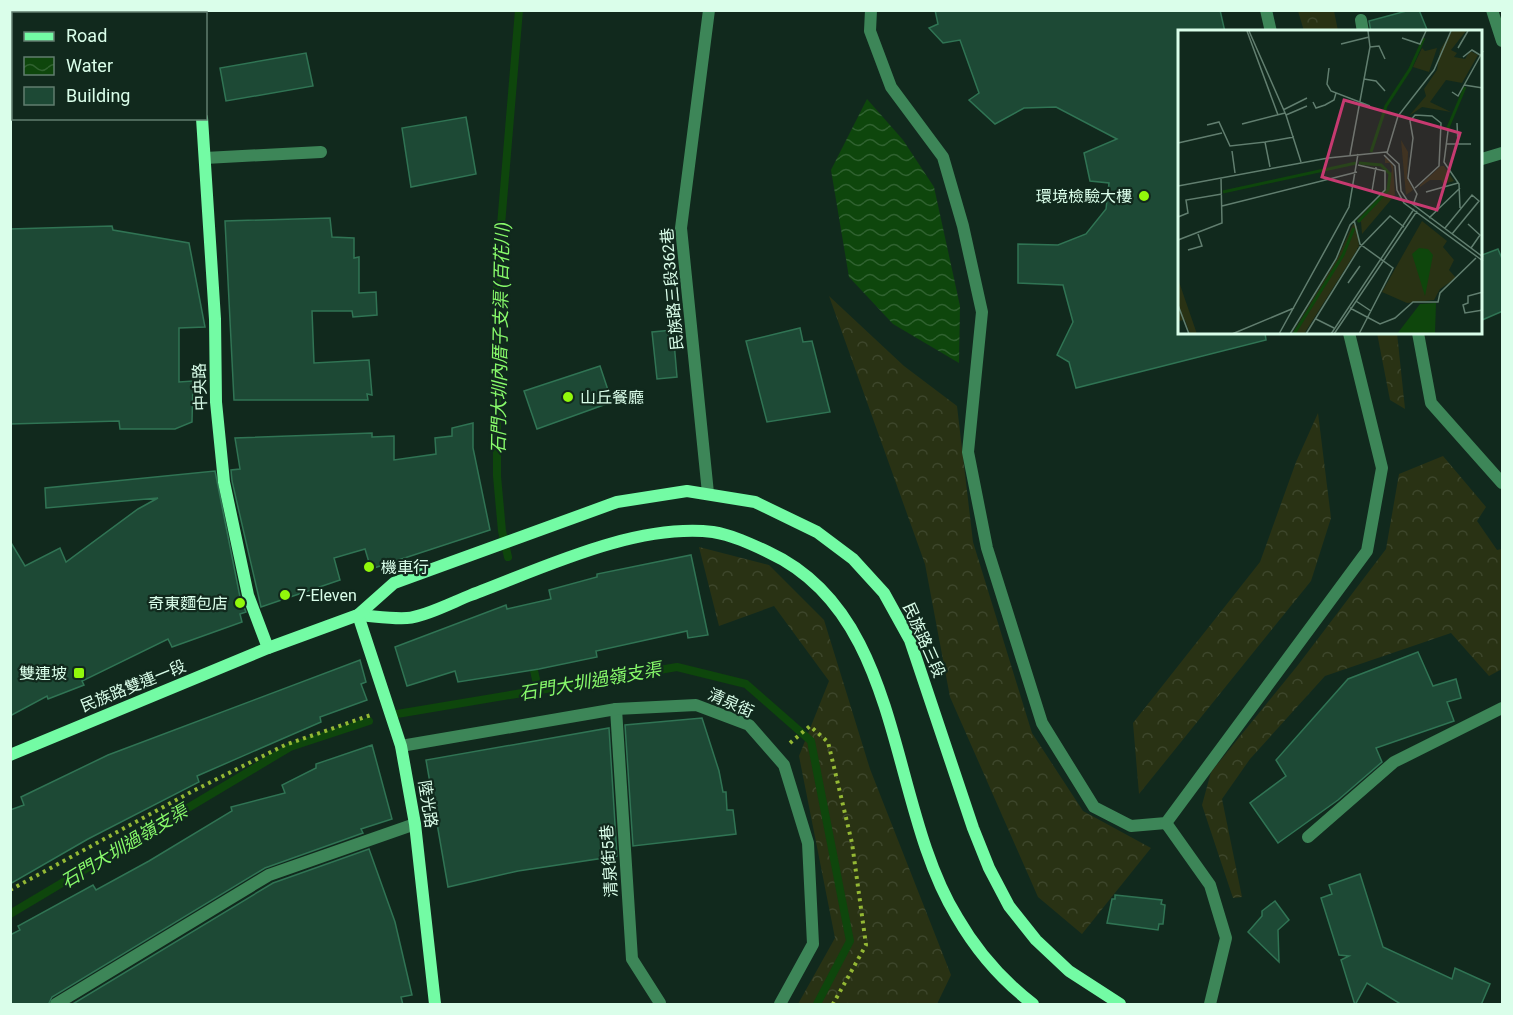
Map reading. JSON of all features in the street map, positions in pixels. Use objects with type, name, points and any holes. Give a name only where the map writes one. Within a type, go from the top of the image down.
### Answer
[{"type":"main road","name":"中央路","points":[[202,120],[215,320],[216,402],[224,482],[248,595],[268,648]]},
{"type":"main road","name":"民族路三段","points":[[268,648],[358,615],[394,583],[617,502],[675,492],[708,493],[755,502],[817,532],[853,559],[884,593],[909,640],[934,705],[974,828],[989,867],[1010,906],[1036,940],[1069,971],[1120,1005]]},
{"type":"main road","name":"民族路三段","points":[[358,615],[409,618],[576,556],[630,539],[677,531],[715,532],[755,545],[789,561],[810,576],[824,592],[847,622],[871,666],[928,852],[956,916],[1011,987],[1033,1005]]},
{"type":"main road","name":"陸光路","points":[[358,615],[401,746],[415,824],[435,1005]]},
{"type":"main road","name":"民族路雙連一段","points":[[10,755],[268,648]]},
{"type":"street","name":"民族路三段362巷","points":[[708,10],[681,228],[708,493]]},
{"type":"street","points":[[871,10],[870,31],[891,87],[943,157],[963,226],[982,312],[968,452],[987,548],[1042,723],[1094,807],[1131,826],[1166,823],[1367,551],[1383,468],[1349,334]]},
{"type":"street","points":[[1266,10],[1271,30]]},
{"type":"street","points":[[1492,10],[1503,41]]},
{"type":"street","points":[[205,158],[321,152]]},
{"type":"street","points":[[1483,159],[1503,153]]},
{"type":"street","points":[[1418,334],[1431,402],[1503,483]]},
{"type":"street","name":"清泉街","points":[[401,746],[616,709],[696,705],[749,725],[784,765],[808,843],[813,944],[780,1005]]},
{"type":"street","points":[[1308,837],[1394,762],[1503,708]]},
{"type":"street","name":"清泉街5巷","points":[[616,709],[632,958],[660,1003]]},
{"type":"street","points":[[1166,823],[1210,885],[1226,938],[1210,1005]]},
{"type":"street","points":[[56,1005],[269,875],[415,824]]},
{"type":"path","points":[[10,890],[191,792],[285,745],[389,708]]},
{"type":"path","points":[[796,740],[810,726],[828,742],[852,843],[866,945],[833,1005]]},
{"type":"green space","points":[[1298,11],[1334,11],[1338,30],[1304,30]]},
{"type":"green space","points":[[829,296],[904,366],[957,406],[973,542],[1032,733],[1083,811],[1151,848],[1082,934],[1038,897],[950,697],[925,564]]},
{"type":"green space","points":[[1377,334],[1397,334],[1405,409],[1390,400]]},
{"type":"green space","points":[[1318,413],[1331,518],[1311,581],[1139,794],[1133,723],[1260,562],[1296,462]]},
{"type":"green space","points":[[1443,456],[1486,507],[1477,521],[1497,550],[1502,549],[1502,669],[1489,676],[1451,633],[1325,676],[1250,759],[1222,799],[1242,897],[1233,898],[1202,805],[1211,772],[1298,665],[1386,549],[1399,474]]},
{"type":"green space","points":[[699,547],[769,565],[824,620],[870,769],[951,975],[937,1004],[798,1004],[835,938],[799,756],[829,681],[774,606],[719,626]]},
{"type":"water","points":[[867,99],[903,140],[934,187],[960,306],[959,363],[893,324],[849,277],[831,170]]},
{"type":"building","name":"環境檢驗大樓","points":[[935,10],[1220,10],[1225,30],[1178,30],[1178,334],[1265,334],[1266,340],[1076,388],[1069,362],[1057,355],[1073,322],[1063,285],[1018,283],[1018,244],[1058,245],[1086,234],[1106,209],[1109,183],[1090,181],[1084,153],[1117,139],[1056,107],[1024,108],[995,124],[969,100],[979,93],[960,40],[943,43],[929,28],[938,24]]},
{"type":"building","points":[[1410,10],[1419,10],[1427,30],[1371,30],[1369,21]]},
{"type":"building","points":[[306,53],[313,86],[226,101],[220,68]]},
{"type":"building","points":[[466,117],[476,174],[411,187],[402,128]]},
{"type":"building","points":[[330,218],[332,237],[354,238],[354,258],[359,257],[359,293],[376,292],[377,315],[353,317],[352,311],[312,311],[314,363],[369,360],[372,395],[367,394],[368,400],[234,400],[225,221]]},
{"type":"building","points":[[112,226],[113,230],[189,243],[205,327],[179,328],[179,382],[193,381],[192,422],[175,429],[120,429],[119,421],[10,424],[10,229]]},
{"type":"building","points":[[1498,249],[1503,261],[1503,311],[1483,320],[1483,255]]},
{"type":"building","points":[[800,328],[803,342],[812,341],[830,412],[767,422],[746,341]]},
{"type":"building","points":[[673,330],[677,377],[657,379],[652,332]]},
{"type":"building","name":"山丘餐廳","points":[[600,366],[612,402],[537,429],[524,391]]},
{"type":"building","points":[[473,423],[473,448],[490,530],[371,569],[365,549],[334,558],[340,580],[261,607],[232,481],[231,470],[240,469],[235,438],[372,433],[372,437],[394,436],[394,460],[436,454],[435,438],[452,436],[452,428]]},
{"type":"building","points":[[215,471],[240,597],[246,612],[240,614],[242,622],[172,647],[168,639],[82,681],[84,685],[48,699],[47,696],[10,716],[10,541],[25,566],[60,548],[66,562],[138,509],[158,498],[46,508],[45,488]]},
{"type":"building","points":[[691,555],[708,635],[688,638],[687,631],[596,651],[597,657],[539,669],[458,682],[455,671],[407,686],[395,647],[506,605],[507,609],[551,599],[549,590],[597,577],[597,574]]},
{"type":"building","points":[[1418,652],[1433,686],[1456,679],[1461,698],[1447,702],[1454,721],[1376,748],[1382,762],[1338,800],[1278,843],[1250,803],[1286,776],[1276,760],[1348,679]]},
{"type":"building","points":[[360,660],[366,682],[361,684],[367,700],[320,717],[321,722],[197,776],[199,782],[88,839],[10,884],[10,810],[24,805],[21,797],[108,755]]},
{"type":"building","points":[[702,718],[719,771],[723,792],[726,792],[727,810],[733,810],[736,834],[633,846],[625,725]]},
{"type":"building","points":[[609,728],[617,856],[518,871],[448,887],[426,760]]},
{"type":"building","points":[[372,745],[392,819],[361,829],[363,833],[265,868],[52,997],[48,1005],[10,1005],[10,935],[20,930],[18,926],[93,885],[96,890],[149,861],[232,811],[231,807],[285,793],[282,785],[316,768],[316,764]]},
{"type":"building","points":[[369,849],[395,922],[412,995],[401,997],[403,1005],[71,1005],[273,883]]},
{"type":"building","points":[[1360,874],[1383,947],[1452,979],[1455,968],[1490,984],[1481,1005],[1402,1005],[1367,983],[1355,1005],[1341,960],[1349,956],[1339,955],[1321,898],[1332,894],[1329,885]]},
{"type":"building","points":[[1115,895],[1162,900],[1161,904],[1165,905],[1163,924],[1159,924],[1158,930],[1107,923]]},
{"type":"building","points":[[1275,901],[1289,920],[1278,930],[1279,962],[1248,932],[1262,916],[1262,911]]},
{"type":"waterway","name":"石門大圳內厝子支渠 (百花川)","points":[[508,557],[502,531],[497,476],[497,273],[519,10]]},
{"type":"waterway","name":"石門大圳內厝子支渠 (百花川)","points":[[532,661],[538,689]]},
{"type":"waterway","name":"石門大圳過嶺支渠","points":[[397,714],[677,667],[746,684],[811,741],[850,941],[817,1004]]},
{"type":"waterway","name":"石門大圳過嶺支渠","points":[[10,914],[290,747],[369,721]]},
{"type":"place","name":"環境檢驗大樓","points":[[1144,196]]},
{"type":"place","name":"山丘餐廳","points":[[568,397]]},
{"type":"place","name":"機車行","points":[[369,567]]},
{"type":"place","name":"7-Eleven","points":[[285,595]]},
{"type":"place","name":"奇東麵包店","points":[[240,603]]},
{"type":"place","name":"雙連坡","points":[[79,673]]}]
